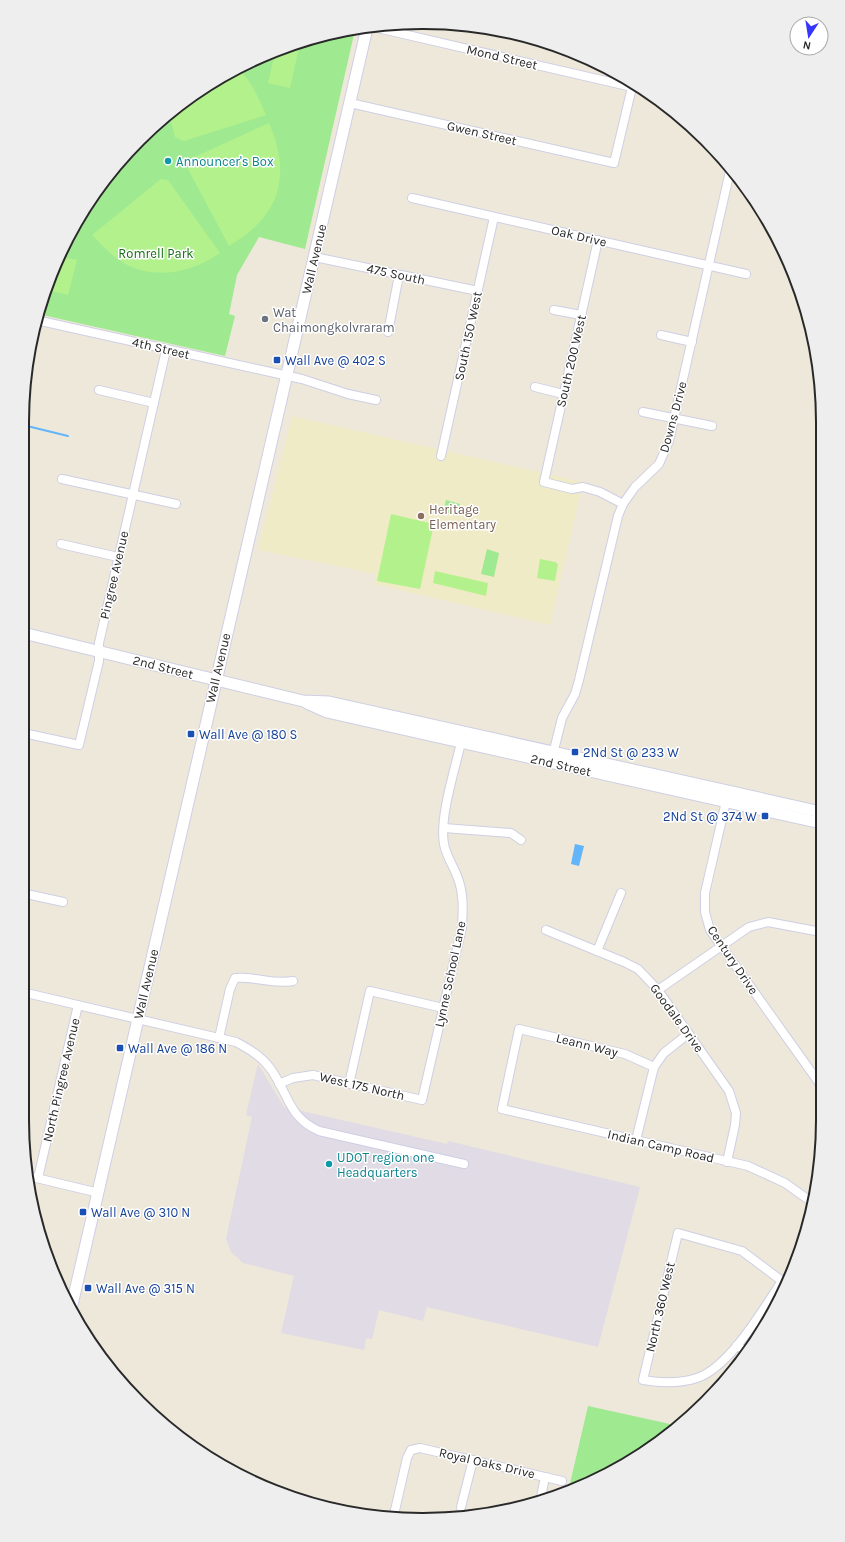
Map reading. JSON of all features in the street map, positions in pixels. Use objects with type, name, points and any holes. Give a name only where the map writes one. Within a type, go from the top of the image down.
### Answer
[{"type":"main road","name":"Wall Avenue","points":[[73,1300],[366,33]]},
{"type":"main road","name":"2nd Street","points":[[29,634],[303,701],[329,702],[462,737],[727,796],[816,811]]},
{"type":"main road","name":"2nd Street","points":[[727,796],[816,822]]},
{"type":"street","name":"Mond Street","points":[[389,31],[619,82]]},
{"type":"street","name":"Gwen Street","points":[[350,103],[614,163],[631,89]]},
{"type":"street","name":"Downs Drive","points":[[552,757],[562,718],[575,694],[579,680],[618,516],[623,504],[635,486],[659,464],[669,442],[729,176]]},
{"type":"street","name":"Oak Drive","points":[[412,198],[746,274]]},
{"type":"street","name":"South 150 West","points":[[441,456],[494,216]]},
{"type":"street","name":"South 200 West","points":[[598,240],[544,482],[572,489],[582,487],[600,492],[623,504]]},
{"type":"street","name":"475 South","points":[[315,257],[478,291]]},
{"type":"street","points":[[388,332],[400,275]]},
{"type":"street","points":[[554,310],[581,315]]},
{"type":"street","name":"4th Street","points":[[42,321],[287,376],[348,394],[376,400]]},
{"type":"street","points":[[661,336],[692,342]]},
{"type":"street","name":"Pingree Avenue","points":[[29,734],[79,745],[99,661],[99,643],[166,350]]},
{"type":"street","points":[[535,387],[563,394]]},
{"type":"street","points":[[99,390],[154,403]]},
{"type":"street","points":[[644,412],[712,426]]},
{"type":"street","points":[[62,479],[176,504]]},
{"type":"street","points":[[61,544],[118,557]]},
{"type":"street","name":"Lynne School Lane","points":[[422,1100],[462,927],[462,893],[457,875],[448,858],[444,843],[444,828],[445,816],[462,737]]},
{"type":"street","name":"Century Drive","points":[[727,796],[705,893],[705,912],[710,930],[816,1079]]},
{"type":"street","points":[[444,828],[511,833],[521,840]]},
{"type":"street","points":[[597,951],[621,893]]},
{"type":"street","points":[[29,895],[63,902]]},
{"type":"street","points":[[658,990],[749,926],[768,922],[816,931]]},
{"type":"street","name":"Goodale Drive","points":[[546,930],[638,969],[658,990],[723,1081],[733,1102],[736,1113],[735,1125],[727,1162]]},
{"type":"street","points":[[219,1038],[230,989],[235,978],[247,977],[280,984],[293,981]]},
{"type":"street","points":[[349,1084],[370,991],[443,1008]]},
{"type":"street","points":[[29,994],[236,1042],[256,1053],[271,1069],[296,1116],[307,1125],[319,1131],[464,1164]]},
{"type":"street","name":"North Pingree Avenue","points":[[38,1178],[78,1005]]},
{"type":"street","name":"Leann Way","points":[[502,1109],[519,1029],[625,1054],[654,1067]]},
{"type":"street","points":[[636,1140],[654,1067],[664,1053],[688,1034]]},
{"type":"street","name":"West 175 North","points":[[279,1084],[293,1078],[313,1075],[422,1100]]},
{"type":"street","name":"Indian Camp Road","points":[[502,1109],[727,1162],[768,1174],[785,1183],[807,1199]]},
{"type":"street","points":[[33,1177],[99,1193]]},
{"type":"street","name":"North 360 West","points":[[779,1285],[737,1345],[714,1369],[698,1378],[668,1383],[643,1380],[678,1233],[742,1251],[781,1280]]},
{"type":"street","points":[[737,1345],[742,1349]]},
{"type":"street","name":"Royal Oaks Drive","points":[[395,1512],[407,1458],[411,1450],[420,1448],[562,1480]]},
{"type":"street","points":[[462,1507],[473,1460]]},
{"type":"street","points":[[542,1494],[545,1477]]},
{"type":"shaded area","name":"Heritage Elementary","points":[[292,416],[583,482],[550,625],[374,584],[376,574],[258,550]]},
{"type":"shaded area","name":"UDOT region one Headquarters","points":[[258,1064],[284,1107],[447,1144],[448,1141],[640,1187],[598,1347],[427,1307],[423,1321],[379,1310],[372,1339],[366,1338],[364,1350],[281,1333],[294,1276],[243,1263],[231,1252],[226,1239],[252,1117],[246,1115]]},
{"type":"green space","name":"Romrell Park","points":[[354,35],[305,249],[259,237],[237,275],[229,314],[235,316],[225,356],[44,315],[59,272],[82,226],[110,183],[144,144],[183,110],[204,95],[248,70],[296,50],[321,42]]},
{"type":"green space","points":[[299,49],[290,88],[268,83],[274,58]]},
{"type":"green space","points":[[242,73],[251,84],[266,115],[184,141],[175,137],[171,120],[204,95]]},
{"type":"green space","points":[[269,123],[280,161],[280,178],[277,194],[270,208],[260,222],[229,246],[188,169],[190,159]]},
{"type":"green space","points":[[161,179],[168,180],[220,253],[209,260],[184,270],[157,273],[131,267],[119,260],[92,235]]},
{"type":"green space","points":[[65,258],[77,260],[68,295],[52,291]]},
{"type":"green space","points":[[446,500],[460,504],[457,515],[443,512]]},
{"type":"green space","points":[[391,514],[434,524],[420,589],[377,581]]},
{"type":"green space","points":[[487,549],[499,553],[494,577],[481,574]]},
{"type":"green space","points":[[540,559],[558,564],[555,581],[537,578]]},
{"type":"green space","points":[[435,571],[488,583],[486,596],[433,583]]},
{"type":"green space","points":[[588,1406],[671,1424],[641,1447],[597,1472],[570,1484]]},
{"type":"water","points":[[575,844],[584,846],[579,866],[571,864]]},
{"type":"waterway","points":[[29,426],[68,436]]},
{"type":"place","name":"Announcer's Box","points":[[168,161]]},
{"type":"place","name":"Wat Chaimongkolvraram","points":[[265,319]]},
{"type":"place","name":"Wall Ave @ 402 S","points":[[277,360]]},
{"type":"place","name":"Heritage Elementary","points":[[421,516]]},
{"type":"place","name":"Wall Ave @ 180 S","points":[[191,734]]},
{"type":"place","name":"2Nd St @ 233 W","points":[[575,752]]},
{"type":"place","name":"2Nd St @ 374 W","points":[[765,816]]},
{"type":"place","name":"Wall Ave @ 186 N","points":[[120,1048]]},
{"type":"place","name":"UDOT region one Headquarters","points":[[329,1164]]},
{"type":"place","name":"Wall Ave @ 310 N","points":[[83,1212]]},
{"type":"place","name":"Wall Ave @ 315 N","points":[[88,1288]]}]
